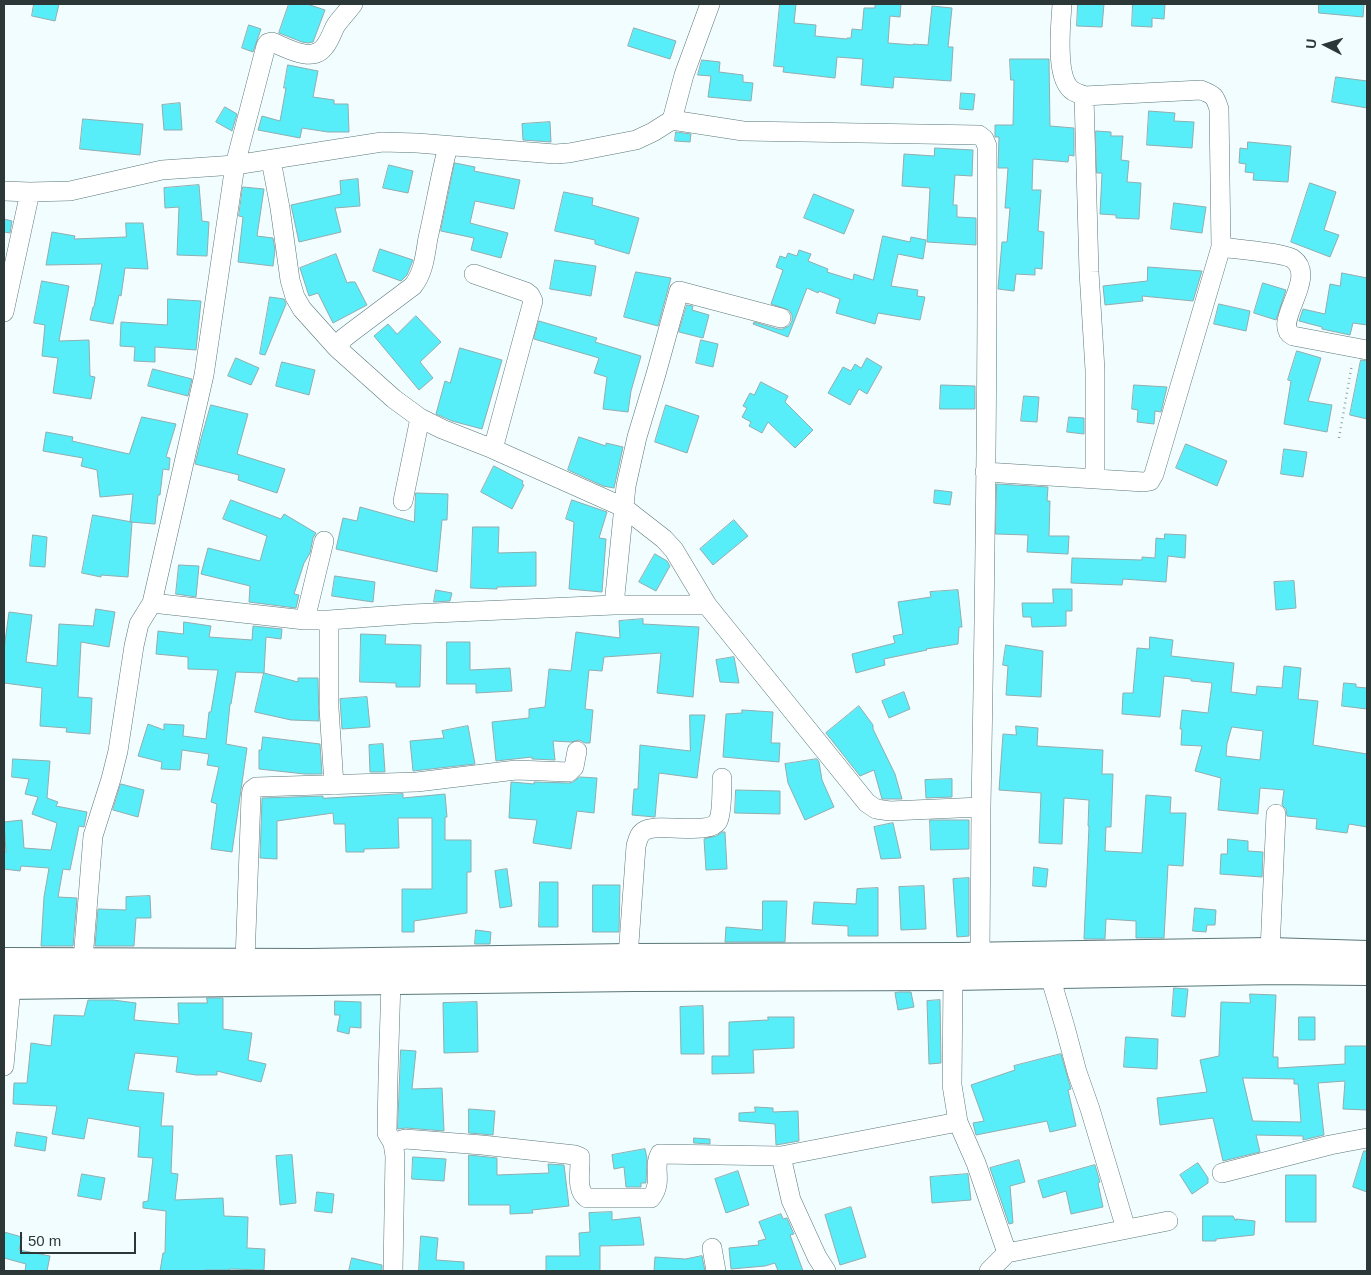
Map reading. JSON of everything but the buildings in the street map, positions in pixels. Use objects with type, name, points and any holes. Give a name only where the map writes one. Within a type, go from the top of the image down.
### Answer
[{"type":"street","points":[[82,972],[93,836],[118,751],[134,646],[140,624],[152,603],[204,375],[235,164],[268,43],[272,42],[307,54],[316,53],[324,47],[335,26],[353,4]]},
{"type":"street","points":[[672,120],[684,75],[710,4]]},
{"type":"street","points":[[985,472],[1150,481],[1154,474],[1221,247],[1219,109],[1216,98],[1201,90],[1084,96],[1071,91],[1065,82],[1061,68],[1062,4]]},
{"type":"street","points":[[1084,96],[1089,272],[1095,370],[1095,479]]},
{"type":"street","points":[[4,191],[70,191],[162,170],[271,160],[382,142],[555,154],[569,153],[636,140],[672,120],[743,131],[979,135],[984,139],[987,146],[980,956]]},
{"type":"street","points":[[337,348],[344,338],[413,286],[418,279],[425,261],[448,146]]},
{"type":"street","points":[[271,160],[290,280],[295,297],[302,309],[337,348],[394,399],[420,418],[624,507],[664,539],[674,550],[707,605],[867,803],[876,809],[890,811],[981,807]]},
{"type":"street","points":[[4,312],[30,192]]},
{"type":"street","points":[[1221,247],[1282,255],[1293,259],[1300,266],[1301,277],[1286,322],[1286,329],[1289,334],[1361,349]]},
{"type":"street","points":[[474,274],[526,292],[533,301],[493,449]]},
{"type":"street","points":[[614,605],[626,486],[637,437],[679,291],[781,318]]},
{"type":"street","points":[[403,501],[420,418]]},
{"type":"street","points":[[305,620],[324,541]]},
{"type":"street","points":[[152,603],[305,620],[614,605],[707,605]]},
{"type":"street","points":[[329,620],[328,685],[334,785]]},
{"type":"street","points":[[244,961],[252,790],[256,788],[417,782],[516,770],[569,772],[574,767],[577,751]]},
{"type":"street","points":[[628,957],[636,846],[639,836],[645,830],[654,828],[707,828],[716,824],[720,818],[722,778]]},
{"type":"street","points":[[1270,951],[1276,814]]},
{"type":"street","points":[[4,1066],[6,978],[244,961],[980,956],[1270,951],[1367,954]]},
{"type":"street","points":[[82,972],[391,981],[1050,976],[1276,971],[1367,972]]},
{"type":"street","points":[[1050,976],[1066,1027],[1076,1072],[1090,1109],[1126,1229]]},
{"type":"street","points":[[953,977],[952,1085],[958,1122],[976,1163],[1007,1254]]},
{"type":"street","points":[[391,981],[387,1133],[394,1143],[395,1156],[393,1271]]},
{"type":"street","points":[[394,1143],[405,1139],[575,1155],[580,1157],[580,1189],[587,1198],[651,1198],[658,1184],[657,1159],[660,1154],[781,1156],[958,1122]]},
{"type":"street","points":[[1222,1173],[1330,1145],[1367,1138]]},
{"type":"street","points":[[781,1156],[791,1200],[817,1257],[826,1271]]},
{"type":"street","points":[[989,1271],[1007,1254],[1168,1221]]},
{"type":"street","points":[[712,1248],[716,1271]]},
{"type":"path","points":[[1339,438],[1361,349]]}]
